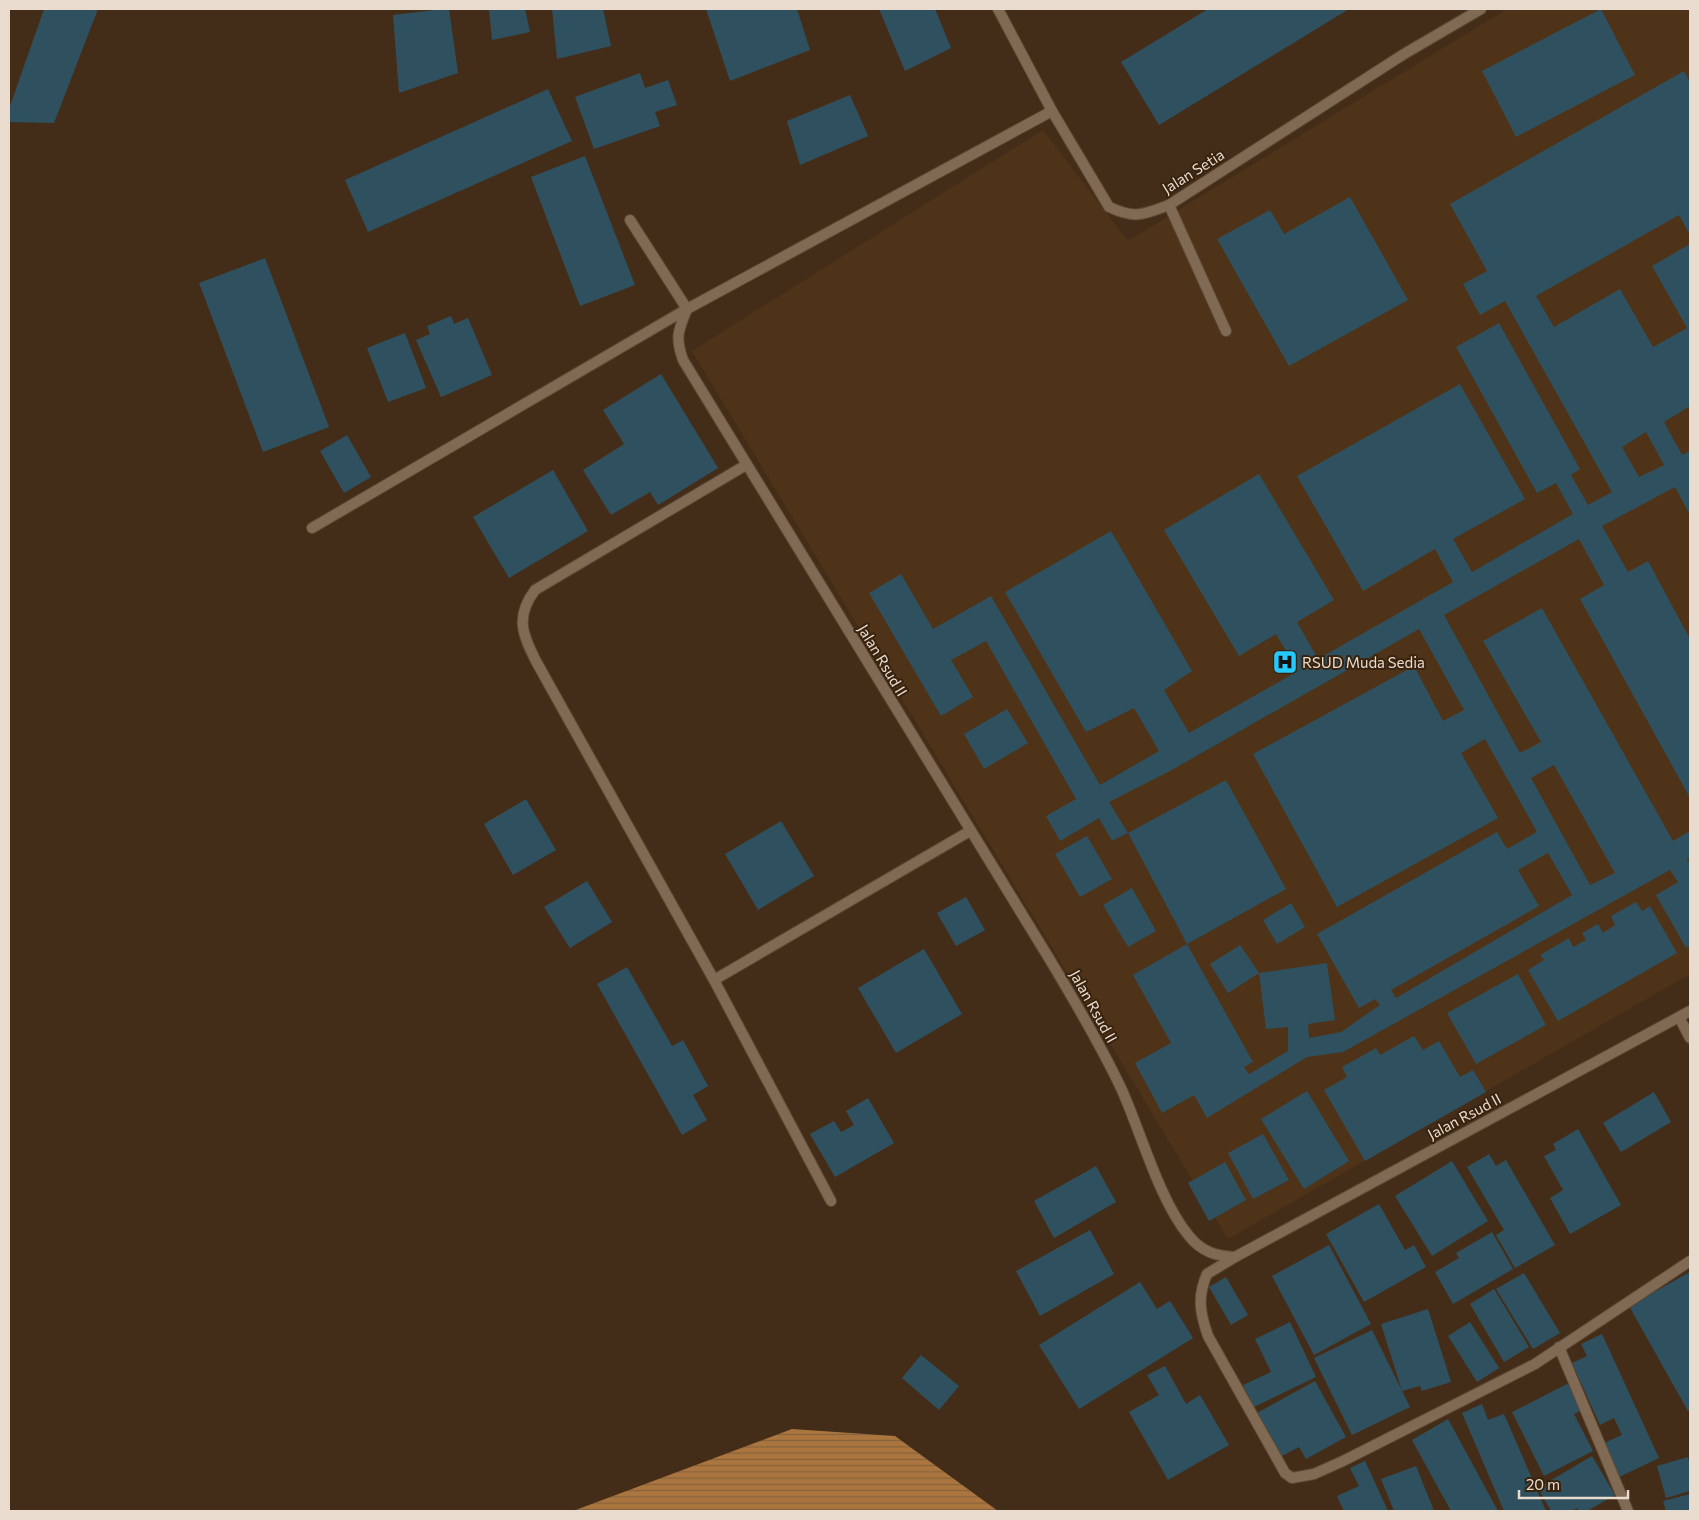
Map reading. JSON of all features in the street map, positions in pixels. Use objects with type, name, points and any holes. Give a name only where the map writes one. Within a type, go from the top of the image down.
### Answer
[{"type":"street","name":"Jalan Setia","points":[[998,9],[1052,112],[1109,207],[1139,216],[1169,205],[1404,54],[1480,9]]},
{"type":"street","points":[[312,528],[687,309],[1052,112]]},
{"type":"street","points":[[1169,205],[1226,331]]},
{"type":"street","points":[[630,220],[687,309]]},
{"type":"street","name":"Jalan Rsud II","points":[[687,309],[678,331],[677,344],[683,360],[1092,1031],[1121,1088],[1177,1220],[1202,1249],[1218,1256],[1235,1257],[1690,1011]]},
{"type":"street","points":[[746,465],[535,590],[525,604],[522,617],[530,648],[536,662],[714,980],[831,1201]]},
{"type":"street","points":[[714,980],[970,831]]},
{"type":"street","points":[[1679,1017],[1690,1038]]},
{"type":"street","points":[[1235,1257],[1207,1274],[1200,1298],[1201,1316],[1208,1336],[1285,1473],[1292,1478],[1314,1474],[1422,1422],[1535,1364],[1690,1261]]},
{"type":"street","points":[[1559,1347],[1628,1511]]},
{"type":"shaded area","name":"RSUD Muda Sedia","points":[[1507,9],[1690,9],[1690,974],[1228,1239],[692,351],[1043,130],[1128,241]]},
{"type":"shaded area","points":[[792,1429],[895,1436],[998,1511],[573,1511]]},
{"type":"building","points":[[44,9],[98,9],[54,123],[9,122],[9,109]]},
{"type":"building","points":[[449,9],[458,73],[399,93],[393,15]]},
{"type":"building","points":[[489,9],[525,9],[530,32],[492,40]]},
{"type":"building","points":[[552,9],[603,9],[611,46],[557,59]]},
{"type":"building","points":[[706,9],[797,9],[810,50],[730,81]]},
{"type":"building","points":[[879,9],[935,9],[951,48],[905,71]]},
{"type":"building","points":[[1208,9],[1349,9],[1159,125],[1121,62]]},
{"type":"building","points":[[1601,9],[1635,75],[1516,137],[1482,71]]},
{"type":"building","points":[[1684,71],[1690,82],[1690,235],[1679,215],[1536,296],[1554,327],[1620,289],[1653,347],[1687,328],[1652,266],[1690,244],[1690,406],[1664,422],[1682,455],[1690,451],[1690,515],[1675,487],[1602,526],[1628,572],[1648,561],[1690,639],[1690,798],[1580,599],[1604,585],[1579,539],[1444,615],[1520,753],[1541,742],[1483,641],[1542,608],[1673,841],[1690,831],[1690,858],[1687,860],[1690,865],[1690,945],[1686,948],[1656,895],[1678,882],[1670,870],[1343,1052],[1307,1057],[1207,1118],[1194,1095],[1162,1113],[1135,1063],[1171,1043],[1133,975],[1187,944],[1253,1062],[1244,1067],[1249,1074],[1288,1051],[1288,1027],[1266,1029],[1259,973],[1327,963],[1335,1020],[1308,1024],[1309,1038],[1341,1032],[1380,1005],[1375,999],[1359,1008],[1317,934],[1497,832],[1507,849],[1537,832],[1485,739],[1461,753],[1498,818],[1337,907],[1253,754],[1414,666],[1443,721],[1464,710],[1419,629],[1170,771],[1109,802],[1128,833],[1112,841],[1099,818],[1060,841],[1046,816],[1076,799],[986,641],[951,660],[973,697],[941,716],[869,593],[901,574],[933,629],[991,596],[1100,785],[1159,751],[1134,708],[1086,732],[1005,592],[1111,531],[1192,671],[1164,690],[1189,733],[1298,671],[1276,634],[1239,656],[1164,530],[1259,474],[1334,600],[1297,622],[1318,659],[1453,582],[1435,549],[1363,591],[1297,476],[1460,384],[1525,499],[1453,539],[1472,572],[1573,514],[1556,483],[1537,493],[1456,347],[1499,323],[1580,469],[1571,475],[1588,505],[1612,492],[1505,301],[1480,315],[1463,284],[1487,271],[1450,204]],"holes":[[[1646,432],[1664,465],[1639,477],[1622,447]],[[1554,765],[1615,873],[1590,885],[1531,778]],[[1548,853],[1572,895],[1396,998],[1391,990],[1539,906],[1518,870]]]},
{"type":"building","points":[[640,73],[645,88],[668,80],[677,105],[655,112],[660,126],[594,149],[575,97]]},
{"type":"building","points":[[548,89],[572,141],[368,232],[345,180]]},
{"type":"building","points":[[850,95],[868,136],[800,165],[787,121]]},
{"type":"building","points":[[585,156],[635,285],[580,306],[531,177]]},
{"type":"building","points":[[1350,197],[1408,300],[1289,366],[1217,239],[1270,210],[1284,234]]},
{"type":"building","points":[[265,258],[329,427],[263,452],[199,283]]},
{"type":"building","points":[[451,316],[454,324],[468,318],[492,375],[441,397],[416,340],[430,334],[427,326]]},
{"type":"building","points":[[405,333],[426,388],[388,402],[367,348]]},
{"type":"building","points":[[661,374],[718,468],[658,505],[650,492],[611,515],[583,470],[624,444],[603,410]]},
{"type":"building","points":[[347,435],[371,477],[344,493],[320,451]]},
{"type":"building","points":[[553,470],[588,531],[509,578],[473,517]]},
{"type":"building","points":[[1007,709],[1028,743],[984,769],[964,734]]},
{"type":"building","points":[[1226,780],[1286,889],[1187,944],[1128,833]]},
{"type":"building","points":[[526,799],[556,850],[513,875],[484,824]]},
{"type":"building","points":[[781,821],[814,876],[758,910],[725,854]]},
{"type":"building","points":[[1087,836],[1112,879],[1080,897],[1055,854]]},
{"type":"building","points":[[587,881],[612,922],[570,948],[544,907]]},
{"type":"building","points":[[1132,888],[1156,931],[1128,947],[1103,905]]},
{"type":"building","points":[[966,897],[985,930],[956,946],[937,913]]},
{"type":"building","points":[[1636,902],[1642,911],[1650,906],[1677,953],[1558,1021],[1528,970],[1544,960],[1540,955],[1569,938],[1573,947],[1586,940],[1582,933],[1598,924],[1603,933],[1615,925],[1611,916]]},
{"type":"building","points":[[1291,903],[1305,927],[1277,944],[1263,920]]},
{"type":"building","points":[[1240,945],[1259,973],[1228,993],[1210,964]]},
{"type":"building","points":[[924,949],[962,1014],[896,1053],[858,988]]},
{"type":"building","points":[[627,967],[672,1046],[683,1040],[708,1086],[693,1095],[707,1120],[682,1135],[597,984]]},
{"type":"building","points":[[1518,974],[1546,1025],[1476,1064],[1447,1013]]},
{"type":"building","points":[[1414,1036],[1423,1050],[1439,1041],[1460,1077],[1473,1070],[1486,1092],[1365,1161],[1324,1090],[1347,1077],[1342,1067],[1376,1048],[1380,1055]]},
{"type":"building","points":[[1307,1091],[1349,1161],[1304,1189],[1261,1119]]},
{"type":"building","points":[[1654,1092],[1671,1122],[1621,1152],[1603,1123]]},
{"type":"building","points":[[868,1098],[894,1143],[835,1177],[810,1134],[834,1121],[841,1132],[854,1125],[846,1111]]},
{"type":"building","points":[[1578,1129],[1621,1205],[1570,1234],[1550,1198],[1563,1190],[1544,1156],[1556,1150],[1553,1144]]},
{"type":"building","points":[[1263,1134],[1289,1180],[1253,1199],[1228,1153]]},
{"type":"building","points":[[1489,1154],[1496,1166],[1506,1160],[1555,1245],[1515,1268],[1496,1235],[1504,1230],[1467,1167]]},
{"type":"building","points":[[1452,1161],[1488,1221],[1432,1256],[1395,1196]]},
{"type":"building","points":[[1225,1162],[1246,1200],[1209,1221],[1188,1183]]},
{"type":"building","points":[[1096,1166],[1116,1202],[1054,1238],[1034,1201]]},
{"type":"building","points":[[1379,1204],[1405,1250],[1414,1245],[1426,1267],[1364,1302],[1326,1234]]},
{"type":"building","points":[[1090,1230],[1114,1274],[1040,1316],[1016,1271]]},
{"type":"building","points":[[1492,1232],[1513,1269],[1453,1304],[1435,1272],[1459,1258],[1456,1253]]},
{"type":"building","points":[[1329,1245],[1371,1324],[1314,1355],[1272,1276]]},
{"type":"building","points":[[1690,1272],[1690,1410],[1688,1411],[1629,1306]]},
{"type":"building","points":[[1524,1273],[1560,1333],[1533,1349],[1496,1289]]},
{"type":"building","points":[[1226,1277],[1248,1315],[1231,1325],[1209,1287]]},
{"type":"building","points":[[1140,1282],[1157,1309],[1170,1301],[1193,1338],[1079,1409],[1039,1345]]},
{"type":"building","points":[[1494,1289],[1529,1347],[1504,1362],[1470,1304]]},
{"type":"building","points":[[1428,1309],[1451,1382],[1422,1391],[1420,1386],[1402,1391],[1381,1324]]},
{"type":"building","points":[[1290,1322],[1316,1377],[1254,1407],[1243,1385],[1271,1372],[1255,1339]]},
{"type":"building","points":[[1470,1322],[1499,1368],[1477,1382],[1448,1336]]},
{"type":"building","points":[[1372,1330],[1410,1407],[1352,1435],[1314,1358]]},
{"type":"building","points":[[1602,1334],[1659,1458],[1617,1478],[1602,1444],[1622,1435],[1614,1418],[1600,1425],[1572,1363],[1587,1356],[1581,1344]]},
{"type":"building","points":[[921,1355],[959,1386],[939,1410],[902,1378]]},
{"type":"building","points":[[1165,1366],[1186,1404],[1200,1395],[1229,1445],[1168,1480],[1129,1412],[1159,1395],[1147,1375]]},
{"type":"building","points":[[1315,1381],[1346,1437],[1306,1459],[1299,1447],[1280,1457],[1257,1413]]},
{"type":"building","points":[[1569,1383],[1582,1410],[1574,1414],[1593,1451],[1544,1476],[1512,1412]]},
{"type":"building","points":[[1482,1404],[1488,1420],[1504,1414],[1546,1511],[1504,1511],[1462,1413]]},
{"type":"building","points":[[1448,1419],[1498,1511],[1451,1511],[1412,1440]]},
{"type":"building","points":[[1592,1456],[1615,1495],[1587,1511],[1579,1511],[1577,1508],[1572,1511],[1551,1511],[1538,1488]]},
{"type":"building","points":[[1688,1457],[1690,1491],[1666,1498],[1657,1466]]},
{"type":"building","points":[[1365,1461],[1388,1511],[1344,1511],[1337,1496],[1359,1486],[1350,1468]]},
{"type":"building","points":[[1416,1466],[1434,1511],[1394,1511],[1381,1479]]},
{"type":"building","points":[[1690,1494],[1690,1511],[1666,1511],[1663,1501]]},
{"type":"place","name":"RSUD Muda Sedia","points":[[1285,662]]}]
